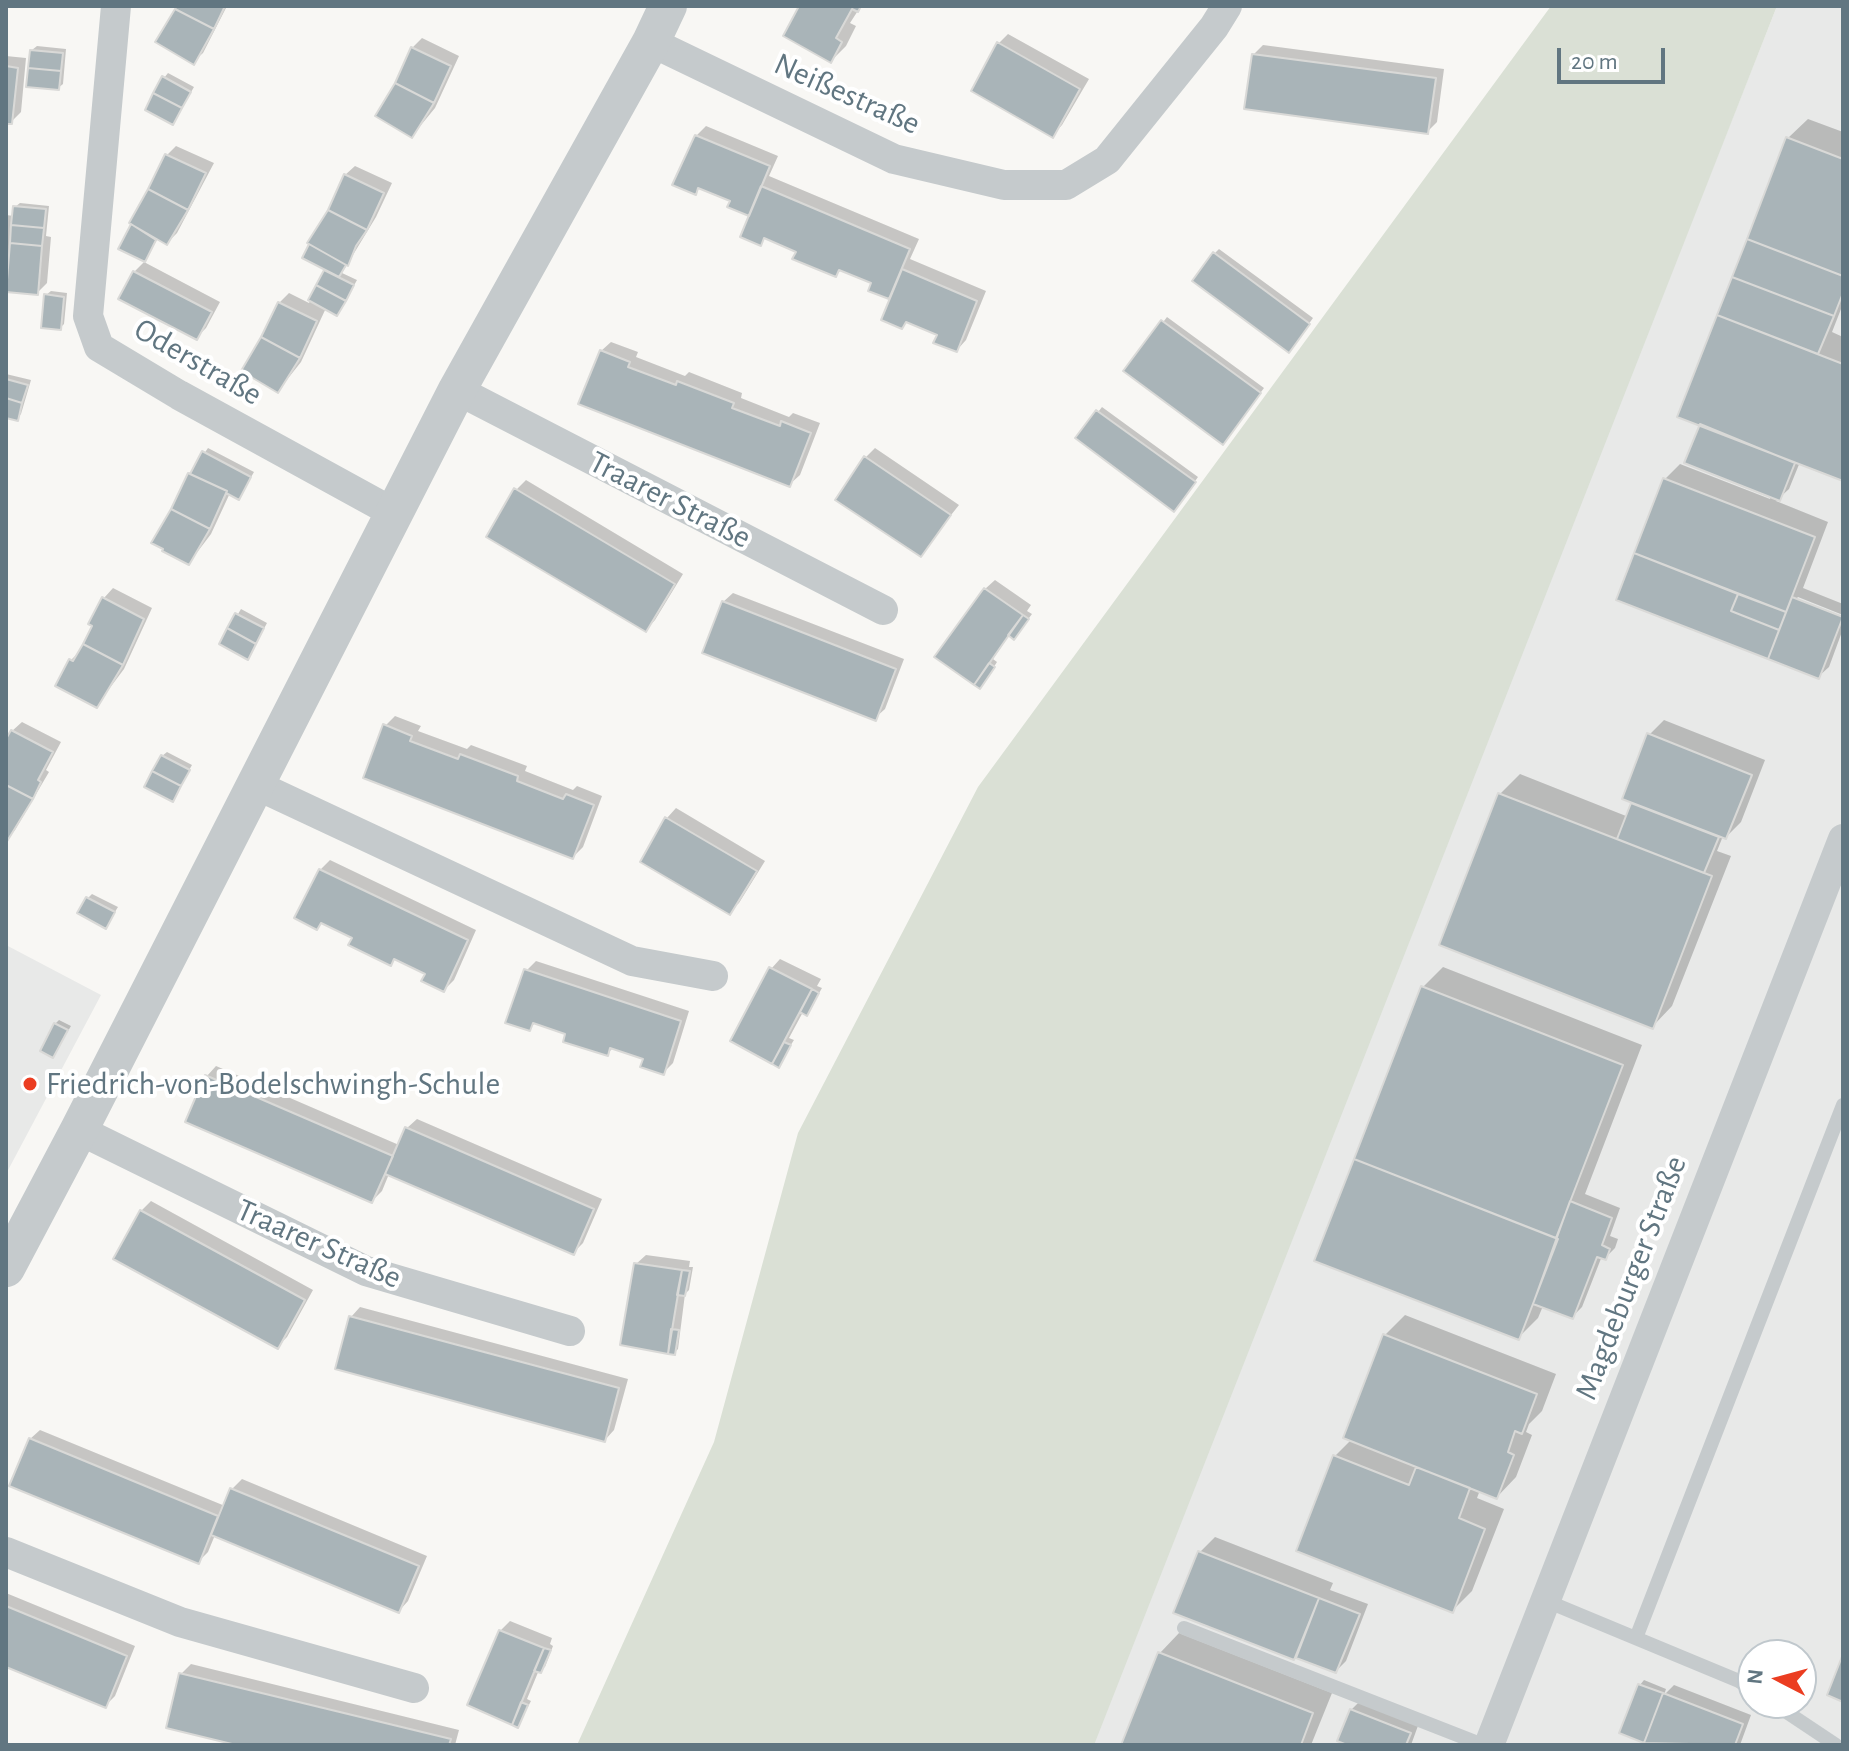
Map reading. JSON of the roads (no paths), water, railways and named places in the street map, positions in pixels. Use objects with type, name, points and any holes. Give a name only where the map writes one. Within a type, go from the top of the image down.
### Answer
[{"type":"street","name":"Oderstraße","points":[[116,6],[88,316],[99,347],[179,395],[394,513]]},
{"type":"street","points":[[6,1268],[457,390],[651,42],[668,6]]},
{"type":"street","name":"Neißestraße","points":[[651,42],[894,159],[1004,185],[1066,185],[1107,160],[1214,27],[1227,6]]},
{"type":"street","name":"Traarer Straße","points":[[457,390],[883,610]]},
{"type":"street","points":[[254,784],[632,961],[713,976]]},
{"type":"street","name":"Magdeburger Straße","points":[[1489,1745],[1843,839]]},
{"type":"street","name":"Traarer Straße","points":[[79,1130],[366,1271],[570,1331]]},
{"type":"street","points":[[6,1552],[180,1622],[414,1688]]},
{"type":"lane","points":[[1636,1638],[1843,1105]]},
{"type":"lane","points":[[1544,1599],[1737,1680]]},
{"type":"lane","points":[[1184,1628],[1483,1745]]},
{"type":"lane","points":[[1797,1719],[1836,1745]]},
{"type":"place","name":"Friedrich-von-Bodelschwingh-Schule","points":[[30,1084]]}]
